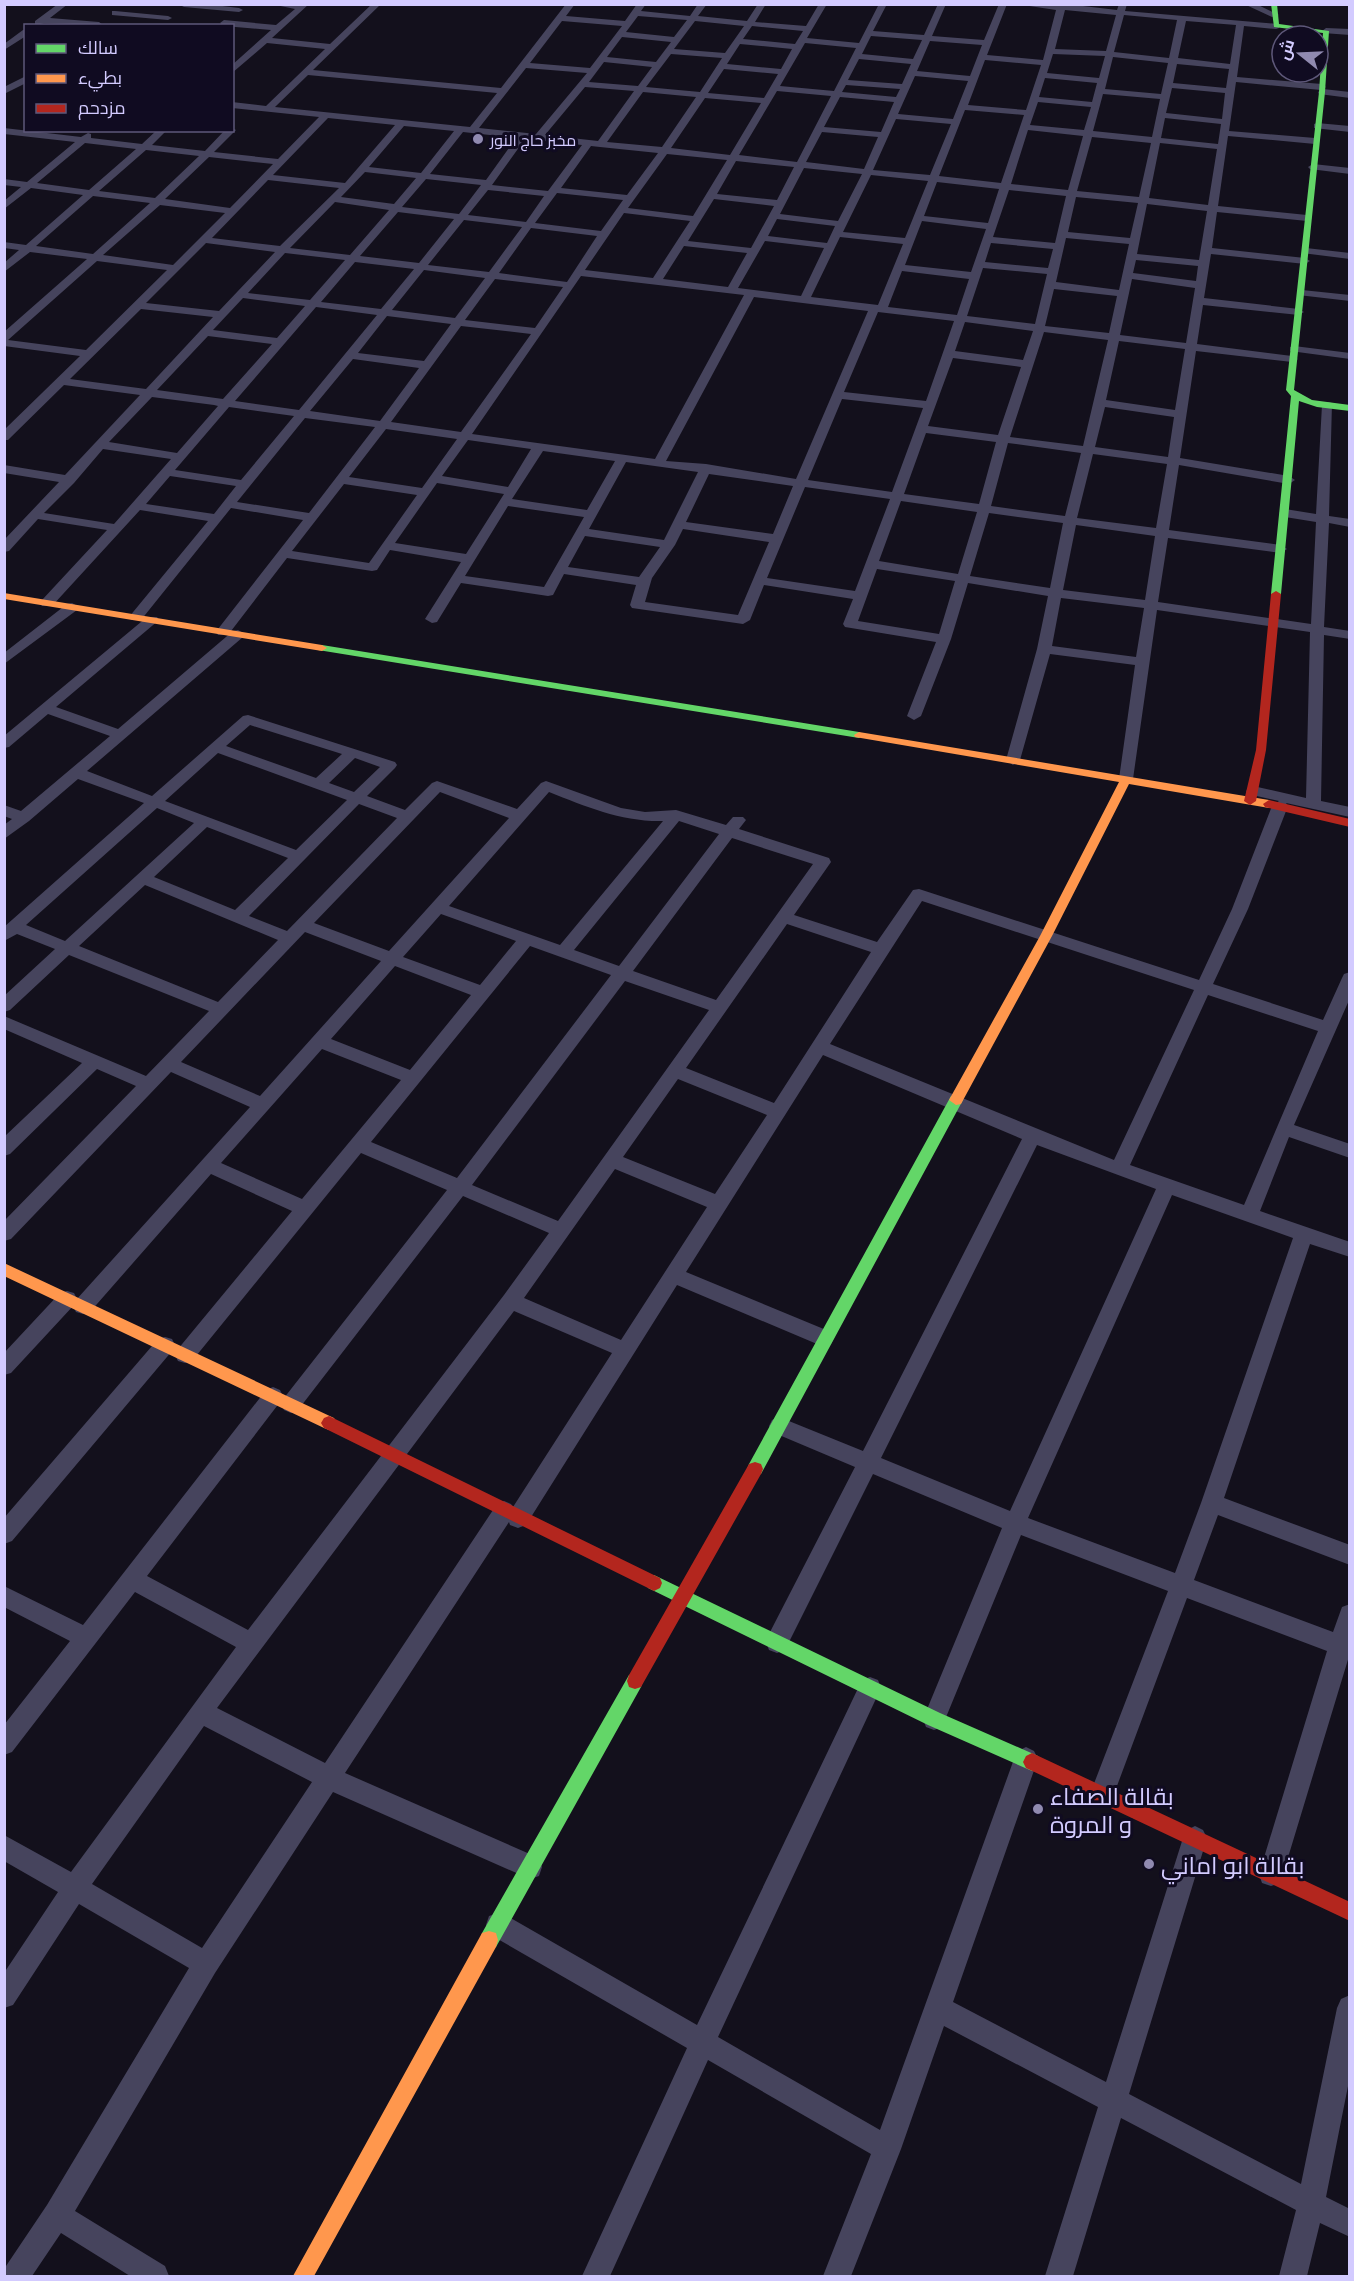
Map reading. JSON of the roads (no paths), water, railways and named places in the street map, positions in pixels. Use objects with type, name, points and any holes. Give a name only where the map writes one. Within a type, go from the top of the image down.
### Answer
[{"type":"street","points":[[38,23],[64,4]]},
{"type":"street","points":[[100,24],[125,4]]},
{"type":"street","points":[[275,4],[304,6]]},
{"type":"street","points":[[268,109],[377,4]]},
{"type":"street","points":[[47,603],[137,506],[423,176],[503,91],[571,4]]},
{"type":"street","points":[[539,137],[583,84],[642,4]]},
{"type":"street","points":[[222,632],[383,425],[552,192],[639,90],[703,4]]},
{"type":"street","points":[[283,554],[372,567],[703,96],[762,4]]},
{"type":"street","points":[[656,282],[711,196],[823,4]]},
{"type":"street","points":[[731,291],[774,216],[883,4]]},
{"type":"street","points":[[804,300],[868,171],[942,4]]},
{"type":"street","points":[[706,468],[680,525],[644,582],[637,604],[743,620],[838,395],[910,242],[972,79],[1004,4]]},
{"type":"street","points":[[1020,4],[1121,9],[1182,18],[1240,23],[1275,15]]},
{"type":"street","points":[[1248,4],[1304,24]]},
{"type":"street","points":[[161,24],[185,5],[243,7]]},
{"type":"street","points":[[234,67],[247,51],[266,40],[304,6]]},
{"type":"street","points":[[944,639],[850,624],[949,354],[990,225],[1050,51],[1061,6]]},
{"type":"street","points":[[222,24],[243,7]]},
{"type":"street","points":[[914,717],[944,639],[984,510],[1002,440],[1039,329],[1121,9]]},
{"type":"street","points":[[115,13],[168,18]]},
{"type":"street","points":[[636,13],[808,29]]},
{"type":"street","points":[[559,18],[628,24]]},
{"type":"street","points":[[1013,760],[1044,649],[1070,522],[1089,451],[1129,276],[1142,200],[1175,61],[1182,18]]},
{"type":"street","points":[[38,23],[68,24]]},
{"type":"street","points":[[303,2277],[779,1426],[824,1338],[1046,936],[1126,779],[1141,662],[1152,607],[1161,533],[1205,264],[1240,23]]},
{"type":"street","points":[[234,25],[278,28]]},
{"type":"street","points":[[15,31],[24,32]]},
{"type":"street","points":[[1330,31],[1350,33]]},
{"type":"street","points":[[4,48],[24,33]]},
{"type":"street","points":[[868,33],[987,43]]},
{"type":"street","points":[[620,34],[676,40]]},
{"type":"street","points":[[266,40],[332,47]]},
{"type":"street","points":[[738,41],[862,46]]},
{"type":"street","points":[[669,51],[728,56]]},
{"type":"street","points":[[1050,51],[1110,54],[1234,67]]},
{"type":"street","points":[[857,56],[916,62]]},
{"type":"street","points":[[982,57],[1045,63]]},
{"type":"street","points":[[602,59],[658,65]]},
{"type":"street","points":[[523,65],[593,71]]},
{"type":"street","points":[[721,66],[782,72]]},
{"type":"street","points":[[306,72],[503,91]]},
{"type":"street","points":[[912,73],[972,79]]},
{"type":"street","points":[[1042,75],[1101,86],[1167,91],[1230,85],[1322,90],[1350,95]]},
{"type":"street","points":[[4,81],[23,82]]},
{"type":"street","points":[[4,91],[23,82]]},
{"type":"street","points":[[843,82],[904,87]]},
{"type":"street","points":[[583,84],[765,102]]},
{"type":"street","points":[[1322,84],[1307,218],[1302,293],[1289,382],[1291,392],[1295,397],[1350,408]]},
{"type":"street","points":[[773,88],[898,100]]},
{"type":"street","points":[[1034,99],[1095,105]]},
{"type":"street","points":[[234,106],[248,114]]},
{"type":"street","points":[[962,107],[1029,113]]},
{"type":"street","points":[[234,128],[248,114],[268,109],[1307,218]]},
{"type":"street","points":[[4,437],[282,162],[326,115]]},
{"type":"street","points":[[1161,115],[1316,141]]},
{"type":"street","points":[[891,116],[956,122]]},
{"type":"street","points":[[4,548],[70,480],[282,250],[332,199],[348,186],[401,123]]},
{"type":"street","points":[[1317,126],[1350,129]]},
{"type":"street","points":[[1024,128],[1223,147]]},
{"type":"street","points":[[818,129],[883,135]]},
{"type":"street","points":[[4,131],[282,162]]},
{"type":"street","points":[[14,140],[24,132]]},
{"type":"street","points":[[4,206],[92,132]]},
{"type":"street","points":[[4,269],[162,132]]},
{"type":"street","points":[[4,338],[158,201],[230,132]]},
{"type":"street","points":[[136,617],[487,185],[523,135]]},
{"type":"street","points":[[1313,167],[1350,171]]},
{"type":"street","points":[[361,169],[487,185],[630,198]]},
{"type":"street","points":[[267,177],[348,186]]},
{"type":"street","points":[[4,182],[233,211]]},
{"type":"street","points":[[711,196],[779,203]]},
{"type":"street","points":[[332,199],[604,234]]},
{"type":"street","points":[[622,210],[696,219]]},
{"type":"street","points":[[774,216],[910,242]]},
{"type":"street","points":[[919,218],[990,225]]},
{"type":"street","points":[[1062,234],[1135,242]]},
{"type":"street","points":[[762,238],[831,246]]},
{"type":"street","points":[[987,239],[1059,247]]},
{"type":"street","points":[[204,240],[569,285]]},
{"type":"street","points":[[680,243],[753,251]]},
{"type":"street","points":[[4,245],[175,268]]},
{"type":"street","points":[[1207,251],[1350,256]]},
{"type":"street","points":[[1133,257],[1205,264]]},
{"type":"street","points":[[979,264],[1053,272]]},
{"type":"street","points":[[898,267],[974,276]]},
{"type":"street","points":[[578,272],[1190,348],[1350,356]]},
{"type":"street","points":[[1129,276],[1200,285]]},
{"type":"street","points":[[1050,285],[1124,294]]},
{"type":"street","points":[[659,462],[752,293]]},
{"type":"street","points":[[1302,293],[1350,298]]},
{"type":"street","points":[[242,295],[538,332]]},
{"type":"street","points":[[1198,301],[1299,312]]},
{"type":"street","points":[[138,305],[223,315]]},
{"type":"street","points":[[4,320],[22,322]]},
{"type":"street","points":[[207,333],[279,342]]},
{"type":"street","points":[[4,343],[89,354]]},
{"type":"street","points":[[949,354],[1026,364]]},
{"type":"street","points":[[350,355],[425,365]]},
{"type":"street","points":[[61,381],[706,468],[895,498],[1281,549]]},
{"type":"street","points":[[838,395],[931,405]]},
{"type":"street","points":[[1252,796],[1261,750],[1275,623],[1295,397]]},
{"type":"street","points":[[1100,403],[1179,414]]},
{"type":"street","points":[[1313,805],[1321,519],[1328,405]]},
{"type":"street","points":[[922,429],[1174,461],[1289,480]]},
{"type":"street","points":[[102,445],[180,457]]},
{"type":"street","points":[[432,619],[540,445]]},
{"type":"street","points":[[457,579],[548,592],[623,457]]},
{"type":"street","points":[[4,469],[70,480]]},
{"type":"street","points":[[166,472],[244,484]]},
{"type":"street","points":[[435,479],[591,514]]},
{"type":"street","points":[[341,480],[425,492]]},
{"type":"street","points":[[227,504],[311,517]]},
{"type":"street","points":[[137,506],[216,518]]},
{"type":"street","points":[[1285,513],[1350,523]]},
{"type":"street","points":[[36,515],[117,528]]},
{"type":"street","points":[[680,525],[778,539]]},
{"type":"street","points":[[580,532],[669,545]]},
{"type":"street","points":[[387,546],[470,559]]},
{"type":"street","points":[[872,564],[1350,635]]},
{"type":"street","points":[[561,570],[644,582]]},
{"type":"street","points":[[761,581],[860,596]]},
{"type":"street","points":[[4,596],[1126,779],[1350,812]]},
{"type":"street","points":[[4,660],[72,607]]},
{"type":"street","points":[[4,744],[152,620]]},
{"type":"street","points":[[4,834],[238,634]]},
{"type":"street","points":[[1044,649],[1141,662]]},
{"type":"street","points":[[47,709],[122,735]]},
{"type":"street","points":[[10,932],[248,718],[390,765],[237,918]]},
{"type":"street","points":[[215,747],[407,816]]},
{"type":"street","points":[[318,784],[352,753]]},
{"type":"street","points":[[77,773],[298,856]]},
{"type":"street","points":[[4,1234],[437,786],[519,816]]},
{"type":"street","points":[[4,1367],[75,1302],[208,1165],[546,786],[628,814],[646,817],[676,815],[734,826],[823,862],[511,1301],[200,1712],[74,1889],[4,1996]]},
{"type":"street","points":[[1252,796],[1280,806],[1350,823]]},
{"type":"street","points":[[1119,1169],[1240,909],[1280,806]]},
{"type":"street","points":[[4,810],[24,818]]},
{"type":"street","points":[[563,952],[676,815]]},
{"type":"street","points":[[4,1006],[205,821]]},
{"type":"street","points":[[4,1744],[131,1579],[460,1187],[734,826]]},
{"type":"street","points":[[143,878],[290,939]]},
{"type":"street","points":[[16,2277],[57,2214],[206,1964],[327,1777],[625,1350],[717,1203],[820,1047],[879,950],[919,894],[1327,1028]]},
{"type":"street","points":[[439,908],[720,1008]]},
{"type":"street","points":[[784,917],[879,950]]},
{"type":"street","points":[[303,925],[483,993]]},
{"type":"street","points":[[10,932],[67,948],[220,1009]]},
{"type":"street","points":[[185,1355],[527,939]]},
{"type":"street","points":[[1250,1214],[1284,1128],[1350,978]]},
{"type":"street","points":[[4,1022],[148,1084]]},
{"type":"street","points":[[318,1041],[412,1078]]},
{"type":"street","points":[[820,1047],[1033,1136],[1119,1169],[1350,1250]]},
{"type":"street","points":[[4,1149],[94,1061]]},
{"type":"street","points":[[168,1063],[261,1104]]},
{"type":"street","points":[[676,1071],[778,1112]]},
{"type":"street","points":[[4,1124],[22,1130]]},
{"type":"street","points":[[1284,1128],[1350,1151]]},
{"type":"street","points":[[777,1642],[1033,1136]]},
{"type":"street","points":[[358,1144],[561,1230]]},
{"type":"street","points":[[612,1160],[717,1203]]},
{"type":"street","points":[[208,1165],[306,1209]]},
{"type":"street","points":[[934,1719],[1015,1523],[1167,1186]]},
{"type":"street","points":[[1102,1794],[1212,1503],[1304,1234]]},
{"type":"street","points":[[4,1269],[282,1400],[511,1515],[934,1719],[1026,1758],[1350,1911]]},
{"type":"street","points":[[673,1275],[824,1338]]},
{"type":"street","points":[[511,1301],[625,1350]]},
{"type":"street","points":[[4,1534],[165,1346]]},
{"type":"street","points":[[779,1426],[1015,1523],[1341,1646]]},
{"type":"street","points":[[1212,1503],[1350,1555]]},
{"type":"street","points":[[131,1579],[252,1644]]},
{"type":"street","points":[[4,1596],[86,1638]]},
{"type":"street","points":[[1271,1874],[1350,1614]]},
{"type":"street","points":[[596,2277],[702,2043],[870,1688]]},
{"type":"street","points":[[200,1712],[327,1777],[530,1868]]},
{"type":"street","points":[[837,2277],[888,2149],[939,2009],[1026,1758]]},
{"type":"street","points":[[1059,2277],[1195,1838]]},
{"type":"street","points":[[4,1847],[206,1964]]},
{"type":"street","points":[[498,1925],[888,2149]]},
{"type":"street","points":[[1293,2277],[1311,2203],[1350,2008]]},
{"type":"street","points":[[939,2009],[1350,2224]]},
{"type":"street","points":[[57,2214],[155,2277]]},
{"type":"place","name":"مخبز حاج النور","points":[[478,139]]},
{"type":"place","name":"بقالة الصفاء و المروة","points":[[1038,1809]]},
{"type":"place","name":"بقالة ابو اماني","points":[[1149,1864]]}]
